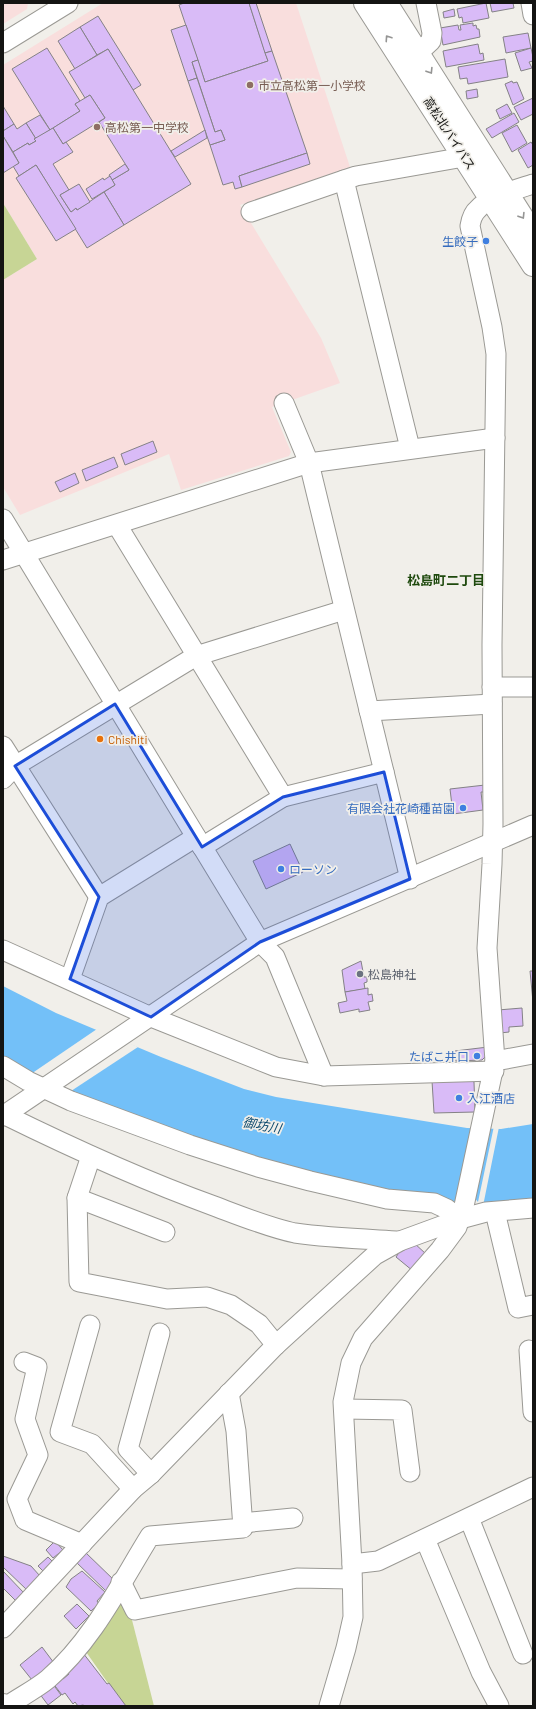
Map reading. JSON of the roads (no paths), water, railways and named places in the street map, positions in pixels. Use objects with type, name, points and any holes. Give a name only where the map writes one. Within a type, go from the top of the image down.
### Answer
[{"type":"highway","name":"高松北バイパス","points":[[365,3],[464,157],[533,234]]},
{"type":"highway","name":"高松北バイパス","points":[[386,3],[418,53],[499,196],[533,265]]},
{"type":"street","points":[[418,53],[431,41],[432,33],[426,3]]},
{"type":"street","points":[[531,3],[533,15]]},
{"type":"street","points":[[3,43],[58,5]]},
{"type":"street","points":[[251,212],[356,176],[464,157]]},
{"type":"street","points":[[344,180],[410,448]]},
{"type":"street","points":[[329,1706],[346,1648],[353,1617],[343,1402],[351,1363],[363,1338],[440,1250],[457,1227],[462,1212],[480,1126],[495,1066],[487,948],[492,842],[492,695],[496,354],[492,327],[470,226],[472,218],[478,208],[499,196],[533,184]]},
{"type":"street","points":[[284,403],[309,463],[410,879]]},
{"type":"street","points":[[3,560],[309,463],[410,448],[495,438]]},
{"type":"street","points":[[3,519],[260,942],[276,957],[324,1076]]},
{"type":"street","points":[[117,525],[283,797]]},
{"type":"street","points":[[9,773],[116,704],[196,656],[344,610]]},
{"type":"street","points":[[369,711],[492,695],[533,687]]},
{"type":"street","points":[[3,746],[9,773],[99,897]]},
{"type":"street","points":[[70,979],[99,897],[283,797],[384,772]]},
{"type":"street","points":[[4,1115],[260,942],[533,825]]},
{"type":"street","points":[[3,950],[152,1016],[276,1067],[324,1076],[495,1066],[533,1054]]},
{"type":"street","points":[[3,1066],[71,1101],[169,1137],[258,1167],[387,1199],[434,1203],[448,1209],[462,1212],[495,1212],[533,1208]]},
{"type":"street","points":[[4,1115],[91,1156],[172,1191],[241,1216],[293,1232],[342,1239],[400,1241]]},
{"type":"street","points":[[91,1156],[76,1198],[79,1282],[167,1299],[207,1298],[225,1303],[231,1305],[259,1324],[276,1345]]},
{"type":"street","points":[[76,1198],[165,1232]]},
{"type":"street","points":[[3,1628],[133,1489],[151,1474],[276,1345],[375,1255],[400,1241],[462,1212]]},
{"type":"street","points":[[495,1212],[518,1308],[533,1305]]},
{"type":"street","points":[[90,1325],[60,1432],[92,1444],[133,1489]]},
{"type":"street","points":[[151,1474],[128,1449],[160,1333]]},
{"type":"street","points":[[529,1350],[533,1412]]},
{"type":"street","points":[[24,1362],[37,1367],[25,1419],[38,1455],[17,1499],[24,1520],[82,1544]]},
{"type":"street","points":[[5,1706],[47,1680],[74,1653],[95,1627],[150,1536],[243,1528],[236,1431],[229,1393]]},
{"type":"street","points":[[344,1409],[402,1410],[410,1472]]},
{"type":"street","points":[[121,1582],[135,1610],[297,1578],[352,1572],[533,1487]]},
{"type":"street","points":[[242,1523],[293,1518]]},
{"type":"street","points":[[469,1518],[523,1654]]},
{"type":"street","points":[[425,1539],[481,1672],[499,1706]]},
{"type":"water","name":"御坊川","points":[[3,986],[56,1013],[161,1057],[244,1089],[276,1097],[467,1128],[501,1129],[533,1124],[533,1201],[489,1206],[452,1202],[305,1172],[210,1147],[3,1063]]},
{"type":"place","name":"市立高松第一小学校","points":[[250,85]]},
{"type":"place","name":"高松第一中学校","points":[[97,127]]},
{"type":"place","name":"生餃子","points":[[486,241]]},
{"type":"place","name":"Chishiti","points":[[100,739]]},
{"type":"place","name":"有限会社花崎種苗園","points":[[463,808]]},
{"type":"place","name":"ローソン","points":[[281,869]]},
{"type":"place","name":"松島神社","points":[[360,974]]},
{"type":"place","name":"たばこ井口","points":[[477,1056]]},
{"type":"place","name":"入江酒店","points":[[459,1098]]},
{"type":"district","name":"松島町二丁目","points":[[446,580]]}]
